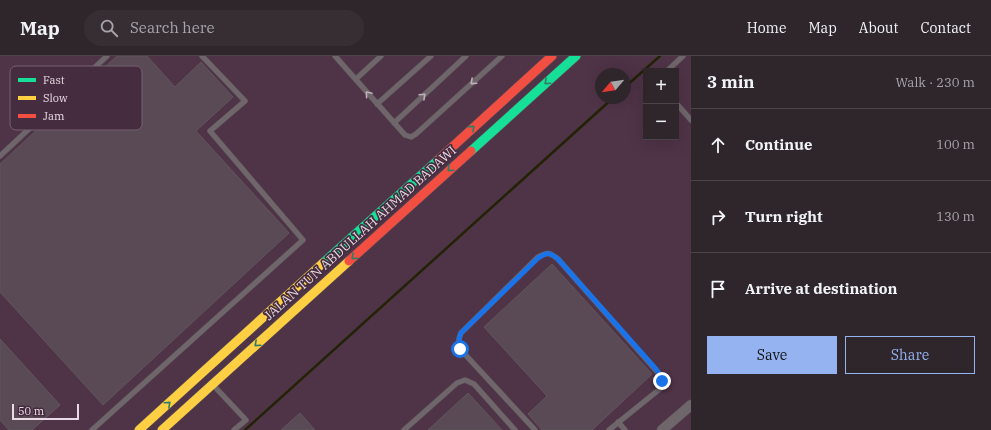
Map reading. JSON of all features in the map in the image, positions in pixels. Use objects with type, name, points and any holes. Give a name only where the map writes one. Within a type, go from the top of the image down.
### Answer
[{"type":"main road","name":"JALAN TUN ABDULLAH AHMAD BADAWI","points":[[139,430],[552,56]]},
{"type":"main road","name":"JALAN TUN ABDULLAH AHMAD BADAWI","points":[[162,430],[576,56]]},
{"type":"street","points":[[662,430],[691,405]]},
{"type":"lane","points":[[96,66],[107,56]]},
{"type":"lane","points":[[92,430],[303,240],[210,131],[245,101],[202,56]]},
{"type":"lane","points":[[344,56],[337,58],[405,136],[411,137],[502,56]]},
{"type":"lane","points":[[356,79],[381,56]]},
{"type":"lane","points":[[377,104],[432,56]]},
{"type":"lane","points":[[394,123],[466,56]]},
{"type":"lane","points":[[670,68],[684,56]]},
{"type":"lane","points":[[677,104],[691,120]]},
{"type":"lane","points":[[0,156],[28,130]]},
{"type":"lane","points":[[536,430],[460,349],[458,344],[461,333],[538,258],[546,253],[551,254],[558,259],[661,376],[661,388],[609,430]]},
{"type":"lane","points":[[404,430],[457,383],[465,380],[474,384],[515,430]]},
{"type":"lane","points":[[213,384],[246,420],[234,430]]},
{"type":"lane","points":[[618,422],[625,430]]},
{"type":"shaded area","points":[[0,56],[691,56],[691,430],[0,430]]},
{"type":"building","points":[[117,56],[147,56],[175,87],[201,62],[233,97],[196,131],[289,233],[103,405],[0,292],[0,164],[37,130],[142,130],[142,66],[106,66]]},
{"type":"building","points":[[552,264],[652,374],[592,430],[542,430],[528,414],[547,396],[484,327]]},
{"type":"building","points":[[0,339],[60,405],[32,430],[9,430],[0,420]]},
{"type":"building","points":[[468,393],[502,430],[428,430]]},
{"type":"building","points":[[300,413],[315,430],[281,430]]},
{"type":"waterway","points":[[631,82],[660,56]]},
{"type":"waterway","points":[[245,430],[606,104]]},
{"type":"traffic: fast","points":[[471,151],[576,56]]},
{"type":"traffic: fast","points":[[323,263],[438,160]]},
{"type":"traffic: slow","points":[[162,430],[349,261]]},
{"type":"traffic: slow","points":[[139,430],[323,263]]},
{"type":"traffic: jam","points":[[438,160],[552,56]]},
{"type":"traffic: jam","points":[[349,261],[471,151]]},
{"type":"route","points":[[460,349],[458,344],[461,333],[538,258],[546,253],[551,254],[558,259],[655,368],[661,376],[662,381]]}]
